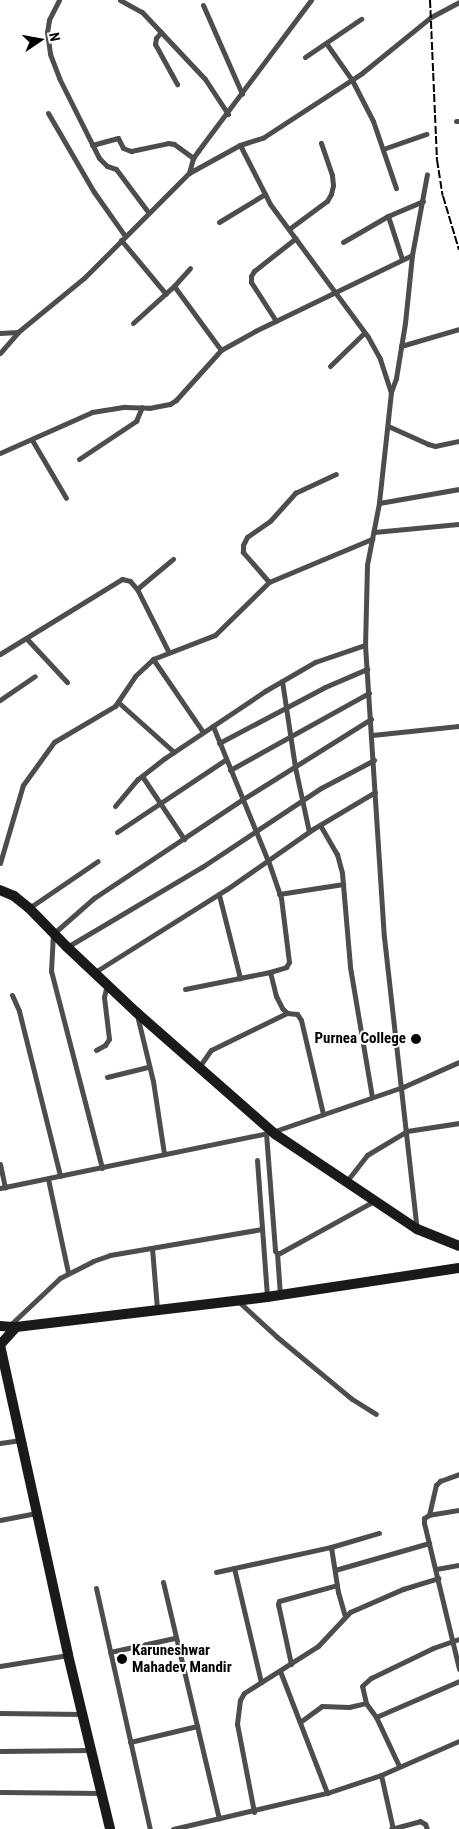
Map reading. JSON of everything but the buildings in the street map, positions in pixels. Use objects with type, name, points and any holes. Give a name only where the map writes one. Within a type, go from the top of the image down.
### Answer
[{"type":"street","points":[[59,0],[49,20],[47,32],[50,54],[58,78],[103,163],[116,169],[148,212]]},
{"type":"street","points":[[120,0],[142,12],[205,78],[228,114]]},
{"type":"street","points":[[189,173],[193,158],[228,114],[311,0]]},
{"type":"street","points":[[0,353],[18,332],[84,278],[189,173],[240,145],[264,137],[352,80],[431,17],[459,2]]},
{"type":"street","points":[[203,5],[242,94]]},
{"type":"street","points":[[305,57],[362,18]]},
{"type":"street","points":[[161,32],[156,38],[155,44],[177,84]]},
{"type":"street","points":[[326,43],[352,80],[373,121],[396,188]]},
{"type":"street","points":[[48,113],[94,192],[125,236]]},
{"type":"street","points":[[383,149],[426,134]]},
{"type":"street","points":[[92,145],[118,138],[123,148],[131,151],[168,143],[174,144],[193,158]]},
{"type":"street","points":[[289,229],[327,201],[331,194],[333,185],[332,175],[321,143]]},
{"type":"street","points":[[240,145],[265,194],[334,294],[364,333],[380,359],[391,392]]},
{"type":"street","points":[[417,1229],[384,937],[374,760],[365,645],[365,586],[379,503],[391,392],[396,378],[410,291],[412,254],[427,174]]},
{"type":"street","points":[[219,222],[265,194]]},
{"type":"street","points":[[343,242],[388,216],[423,201]]},
{"type":"street","points":[[388,216],[402,259]]},
{"type":"street","points":[[276,321],[250,282],[251,276],[254,271],[296,238]]},
{"type":"street","points":[[121,240],[166,294]]},
{"type":"street","points":[[0,453],[92,412],[125,407],[170,404],[176,400],[221,350],[412,254]]},
{"type":"street","points":[[133,323],[166,294],[190,268]]},
{"type":"street","points":[[174,286],[221,350]]},
{"type":"street","points":[[401,346],[459,329]]},
{"type":"street","points":[[0,333],[18,332]]},
{"type":"street","points":[[330,366],[364,333]]},
{"type":"street","points":[[79,459],[136,421],[142,407]]},
{"type":"street","points":[[388,426],[428,444],[441,445],[459,441]]},
{"type":"street","points":[[32,440],[66,498]]},
{"type":"street","points":[[269,582],[244,552],[243,544],[247,537],[270,521],[295,493],[336,474]]},
{"type":"street","points":[[379,503],[459,489]]},
{"type":"street","points":[[374,532],[459,524]]},
{"type":"street","points":[[0,864],[23,785],[54,742],[106,713],[118,702],[135,676],[152,658],[168,651],[206,640],[215,635],[269,582],[372,539]]},
{"type":"street","points":[[137,589],[173,559]]},
{"type":"street","points":[[0,654],[122,579],[130,581],[137,589],[168,651]]},
{"type":"street","points":[[27,639],[67,682]]},
{"type":"street","points":[[115,806],[142,776],[174,752],[282,681],[315,662],[365,645]]},
{"type":"street","points":[[152,658],[204,732]]},
{"type":"street","points":[[219,743],[285,708],[367,669]]},
{"type":"street","points":[[0,700],[35,676]]},
{"type":"street","points":[[282,681],[295,767],[309,832]]},
{"type":"street","points":[[230,770],[290,735],[369,693]]},
{"type":"street","points":[[118,702],[174,752]]},
{"type":"street","points":[[102,1168],[51,971],[53,934],[94,898],[243,799],[371,719]]},
{"type":"street","points":[[185,989],[286,968],[290,962],[279,894],[268,860],[213,726]]},
{"type":"street","points":[[372,735],[459,726]]},
{"type":"street","points":[[117,832],[226,760]]},
{"type":"street","points":[[67,947],[202,866],[303,800],[374,760]]},
{"type":"street","points":[[142,776],[184,839]]},
{"type":"street","points":[[95,972],[218,895],[309,832],[375,792]]},
{"type":"street","points":[[320,825],[337,854],[343,884],[350,967],[372,1097]]},
{"type":"street","points":[[29,908],[98,861]]},
{"type":"street","points":[[279,894],[343,884]]},
{"type":"street","points":[[0,890],[14,896],[29,908],[53,934],[136,1012],[269,1132],[417,1229],[459,1246]]},
{"type":"street","points":[[218,895],[240,978]]},
{"type":"street","points":[[270,972],[276,996],[287,1013]]},
{"type":"street","points":[[96,1050],[106,1045],[110,1039],[104,997],[108,984]]},
{"type":"street","points":[[12,995],[19,1011],[60,1176]]},
{"type":"street","points":[[136,1012],[164,1154]]},
{"type":"street","points":[[198,1067],[211,1050],[287,1013],[297,1014],[301,1020],[323,1114]]},
{"type":"street","points":[[0,1164],[3,1188],[269,1132],[402,1086],[459,1062]]},
{"type":"street","points":[[107,1076],[148,1067]]},
{"type":"street","points":[[346,1182],[367,1155],[407,1131],[459,1123]]},
{"type":"street","points":[[269,1132],[280,1295]]},
{"type":"street","points":[[257,1160],[267,1297]]},
{"type":"street","points":[[48,1179],[68,1272]]},
{"type":"street","points":[[277,1253],[374,1201]]},
{"type":"street","points":[[106,1829],[110,1829],[68,1655],[0,1345],[8,1327],[68,1272],[110,1255],[262,1229]]},
{"type":"street","points":[[152,1248],[157,1309]]},
{"type":"street","points":[[8,1327],[238,1301],[459,1268]]},
{"type":"street","points":[[238,1301],[277,1337],[352,1399],[376,1414]]},
{"type":"street","points":[[0,1443],[21,1440]]},
{"type":"street","points":[[459,1474],[440,1481],[436,1485],[428,1515],[424,1518],[438,1578],[456,1640],[459,1669]]},
{"type":"street","points":[[428,1515],[459,1510]]},
{"type":"street","points":[[0,1520],[36,1513]]},
{"type":"street","points":[[216,1572],[331,1547],[379,1534]]},
{"type":"street","points":[[335,1570],[429,1543]]},
{"type":"street","points":[[331,1547],[337,1585],[345,1616]]},
{"type":"street","points":[[436,1568],[459,1565]]},
{"type":"street","points":[[234,1568],[260,1682]]},
{"type":"street","points":[[254,1812],[237,1724],[238,1712],[244,1693],[318,1646],[345,1616],[403,1590],[438,1578]]},
{"type":"street","points":[[163,1582],[219,1818]]},
{"type":"street","points":[[291,1664],[279,1601],[337,1585]]},
{"type":"street","points":[[96,1588],[150,1829]]},
{"type":"street","points":[[110,1652],[175,1638]]},
{"type":"street","points":[[399,1766],[376,1717],[366,1703],[362,1686],[366,1682],[433,1648],[456,1640]]},
{"type":"street","points":[[0,1666],[68,1655]]},
{"type":"street","points":[[280,1670],[328,1793]]},
{"type":"street","points":[[376,1717],[459,1681]]},
{"type":"street","points":[[300,1722],[322,1706],[349,1707],[366,1703]]},
{"type":"street","points":[[0,1713],[83,1714]]},
{"type":"street","points":[[130,1742],[197,1726]]},
{"type":"street","points":[[173,1829],[254,1812],[328,1793],[381,1775],[459,1741]]},
{"type":"street","points":[[0,1751],[92,1750]]},
{"type":"street","points":[[381,1775],[392,1829],[420,1821],[427,1829]]},
{"type":"street","points":[[0,1792],[102,1793]]},
{"type":"railway","points":[[430,0],[437,160],[443,196],[459,250]]},
{"type":"place","name":"Purnea College","points":[[416,1039]]},
{"type":"place","name":"Karuneshwar Mahadev Mandir","points":[[122,1659]]}]
